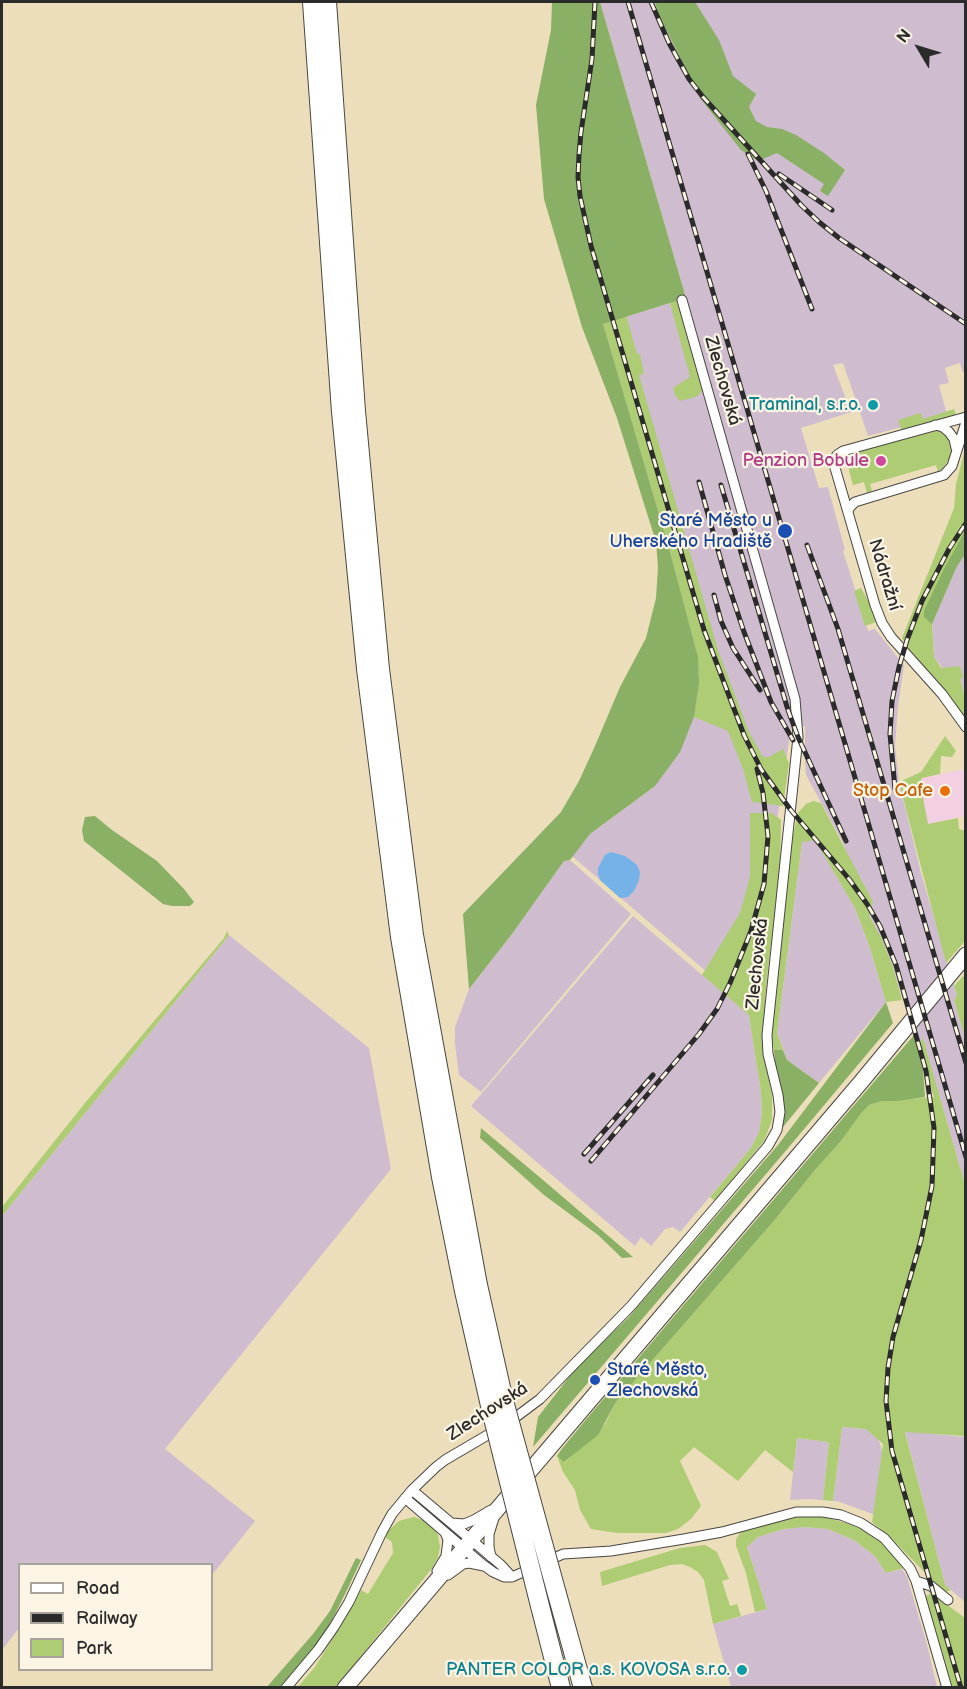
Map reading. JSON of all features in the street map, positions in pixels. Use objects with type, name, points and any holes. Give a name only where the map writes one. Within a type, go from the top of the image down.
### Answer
[{"type":"highway","points":[[312,2],[341,412],[372,715],[400,938],[441,1177],[464,1291],[557,1594],[583,1688]]},
{"type":"highway","points":[[327,2],[357,423],[380,669],[414,935],[498,1406],[540,1606],[561,1688]]},
{"type":"main road","points":[[345,1688],[966,955]]},
{"type":"street","name":"Zlechovská","points":[[286,1688],[334,1627],[349,1602],[392,1514],[412,1490],[445,1460],[508,1423],[540,1399],[631,1305],[768,1146],[777,1130],[780,1112],[768,1054],[767,1035],[797,746],[795,699],[682,300]]},
{"type":"street","name":"Nádražní","points":[[966,417],[840,452],[833,464],[875,605],[885,628],[942,694],[966,727]]},
{"type":"street","points":[[848,511],[855,502],[944,475],[952,466],[966,422]]},
{"type":"street","points":[[935,425],[945,428],[952,435],[956,450]]},
{"type":"street","points":[[412,1490],[452,1523],[484,1566]]},
{"type":"street","points":[[405,1498],[445,1532],[491,1557],[512,1577]]},
{"type":"street","points":[[452,1523],[464,1524],[474,1520],[502,1501]]},
{"type":"street","points":[[491,1557],[489,1534],[502,1501]]},
{"type":"street","points":[[417,1602],[463,1564],[484,1566],[504,1576],[512,1577],[563,1554],[611,1551],[722,1532],[804,1511],[823,1512],[841,1515],[876,1531],[898,1552],[910,1568],[916,1581],[947,1688]]},
{"type":"street","points":[[417,1602],[446,1556],[448,1540],[445,1532]]},
{"type":"street","points":[[916,1581],[931,1586],[948,1600]]},
{"type":"shaded area","points":[[600,2],[965,2],[965,372],[963,373],[960,363],[945,368],[949,383],[939,385],[947,415],[868,436],[843,363],[833,365],[851,412],[801,428],[819,488],[828,487],[845,550],[843,551],[868,631],[875,629],[904,665],[895,746],[899,782],[921,873],[957,996],[954,1000],[965,1038],[965,1185],[923,1039],[917,1046],[893,967],[881,937],[869,916],[843,843],[806,775],[805,726],[791,728],[756,958],[751,1010],[572,856],[590,834],[655,786],[698,657],[603,324],[686,298]]},
{"type":"shaded area","points":[[965,554],[965,698],[960,679],[942,668],[934,657],[932,624],[956,568]]},
{"type":"shaded area","points":[[965,769],[965,816],[927,824],[920,781],[922,778]]},
{"type":"shaded area","points":[[815,839],[855,908],[886,1002],[819,1083],[787,1060],[777,1033],[802,842]]},
{"type":"shaded area","points":[[570,860],[631,914],[481,1092],[459,1075],[455,1044],[455,1027],[469,989],[564,861]]},
{"type":"shaded area","points":[[633,916],[749,1015],[761,1092],[762,1114],[759,1132],[751,1148],[680,1232],[673,1227],[665,1229],[651,1246],[641,1237],[635,1246],[471,1106]]},
{"type":"shaded area","points":[[229,935],[369,1048],[391,1169],[165,1449],[255,1521],[213,1574],[213,1563],[18,1563],[18,1629],[2,1650],[2,1216]]},
{"type":"shaded area","points":[[842,1427],[876,1430],[889,1475],[886,1519],[833,1501]]},
{"type":"shaded area","points":[[905,1431],[965,1437],[965,1602],[945,1585]]},
{"type":"shaded area","points":[[797,1438],[829,1442],[823,1500],[790,1500]]},
{"type":"shaded area","points":[[805,1527],[828,1529],[854,1540],[875,1556],[886,1573],[902,1569],[907,1577],[926,1641],[937,1687],[731,1687],[713,1624],[767,1609],[747,1547],[758,1537],[784,1529]]},
{"type":"green space","points":[[552,2],[600,2],[686,298],[603,324],[668,545],[698,657],[699,683],[694,717],[680,752],[655,786],[590,834],[570,860],[564,861],[469,989],[463,914],[561,812],[579,781],[620,687],[646,638],[656,598],[658,567],[656,542],[617,418],[582,327],[544,199],[536,105],[551,30]]},
{"type":"green space","points":[[655,2],[695,2],[719,40],[733,76],[756,94],[749,107],[756,121],[767,127],[782,129],[796,135],[845,170],[828,196],[820,191],[824,184],[777,153],[758,161],[741,150],[700,98],[658,13]]},
{"type":"green space","points":[[680,300],[703,389],[698,396],[680,401],[673,388],[690,377],[670,303]]},
{"type":"green space","points":[[626,315],[637,354],[640,354],[644,374],[639,375],[718,650],[749,732],[763,757],[769,757],[783,749],[789,763],[783,806],[752,802],[743,769],[728,731],[694,717],[699,683],[698,657],[668,545],[603,324]]},
{"type":"green space","points":[[954,409],[956,415],[905,430],[901,429],[898,420],[921,413],[923,419]]},
{"type":"green space","points":[[932,429],[941,431],[951,441],[951,456],[938,472],[936,465],[870,484],[872,491],[867,493],[864,482],[853,485],[849,463],[857,450]]},
{"type":"green space","points":[[965,449],[965,554],[956,568],[932,624],[934,657],[941,668],[960,666],[963,678],[960,679],[965,698],[965,718],[906,646],[902,638],[954,508],[956,484]]},
{"type":"green space","points":[[965,531],[965,554],[956,568],[932,624],[924,617],[924,611]]},
{"type":"green space","points":[[861,588],[876,622],[865,626],[854,591]]},
{"type":"green space","points":[[945,736],[956,751],[952,757],[941,756],[940,774],[922,778],[920,782],[928,824],[958,818],[959,829],[965,831],[965,941],[946,963],[899,782],[921,772]]},
{"type":"green space","points":[[813,801],[821,803],[873,902],[869,916],[881,937],[893,967],[902,1000],[886,1002],[855,908],[815,840],[802,842],[777,1033],[783,1050],[774,1050],[771,1031],[792,840],[798,813],[806,804]]},
{"type":"green space","points":[[750,813],[772,813],[781,820],[780,867],[763,1027],[765,1062],[772,1095],[772,1120],[764,1141],[715,1201],[710,1197],[751,1148],[759,1132],[762,1114],[761,1092],[749,1015],[702,975],[740,913],[750,877]]},
{"type":"green space","points":[[95,816],[157,861],[194,902],[190,906],[163,904],[84,841],[82,830],[85,817]]},
{"type":"green space","points":[[227,931],[229,935],[2,1216],[2,1207],[85,1103],[224,938]]},
{"type":"green space","points":[[965,974],[965,1038],[954,1000],[957,995],[954,986]]},
{"type":"green space","points":[[886,1002],[893,1023],[533,1447],[538,1417],[576,1368],[628,1318],[778,1145]]},
{"type":"green space","points":[[914,1035],[923,1069],[925,1097],[882,1101],[869,1105],[861,1113],[841,1141],[773,1222],[616,1402],[598,1435],[564,1462],[557,1456],[583,1423]]},
{"type":"green space","points":[[923,1038],[965,1185],[965,1436],[905,1432],[945,1585],[951,1590],[946,1592],[940,1588],[872,1522],[883,1444],[866,1429],[842,1427],[833,1501],[823,1500],[829,1442],[797,1438],[793,1472],[765,1450],[738,1481],[694,1447],[680,1461],[701,1506],[691,1519],[678,1529],[666,1533],[617,1533],[591,1529],[580,1510],[575,1490],[563,1472],[557,1456],[565,1462],[605,1424],[616,1402],[773,1222],[841,1141],[860,1113],[869,1105],[882,1101],[934,1097],[917,1046]]},
{"type":"green space","points":[[774,1050],[783,1050],[787,1060],[819,1083],[779,1132],[784,1116],[782,1089],[775,1067]]},
{"type":"green space","points":[[481,1128],[633,1257],[622,1258],[598,1235],[544,1195],[480,1138]]},
{"type":"green space","points":[[807,1516],[824,1517],[868,1532],[886,1545],[904,1568],[886,1573],[875,1556],[854,1540],[828,1529],[805,1527],[784,1529],[758,1537],[747,1547],[767,1609],[755,1612],[736,1539],[740,1533],[749,1528]]},
{"type":"green space","points":[[414,1517],[432,1526],[438,1535],[440,1547],[433,1567],[336,1687],[297,1688],[315,1667],[361,1590],[368,1594],[393,1553],[392,1542],[385,1537],[388,1531],[399,1521]]},
{"type":"green space","points":[[705,1545],[717,1552],[729,1579],[722,1581],[730,1606],[737,1604],[741,1616],[713,1624],[704,1580],[698,1572],[682,1564],[670,1565],[602,1586],[600,1572],[680,1548]]},
{"type":"green space","points":[[356,1558],[361,1560],[330,1624],[302,1664],[281,1687],[266,1688],[330,1611]]},
{"type":"green space","points":[[931,1593],[965,1618],[965,1687],[952,1687],[926,1599],[926,1596]]},
{"type":"water","points":[[611,852],[625,856],[637,865],[640,872],[634,891],[628,897],[620,898],[600,880],[598,868],[605,855]]},
{"type":"railway","points":[[595,2],[592,59],[579,155],[580,196],[591,246],[704,630],[744,735],[761,769],[790,809],[849,879],[880,926],[896,965],[926,1071],[934,1128],[932,1186],[921,1240],[893,1337],[886,1401],[892,1451],[961,1688]]},
{"type":"railway","points":[[628,2],[966,1157]]},
{"type":"railway","points":[[651,2],[669,43],[689,79],[802,206],[839,238],[966,324]]},
{"type":"railway","points":[[748,154],[766,191],[812,309]]},
{"type":"railway","points":[[779,174],[832,210]]},
{"type":"railway","points":[[699,482],[725,575],[744,632],[771,702],[793,740]]},
{"type":"railway","points":[[721,485],[788,710],[846,841]]},
{"type":"railway","points":[[895,789],[890,734],[892,701],[899,667],[922,601],[949,549],[966,523]]},
{"type":"railway","points":[[807,545],[838,629],[966,1063]]},
{"type":"railway","points":[[714,595],[721,621],[733,648],[760,690]]},
{"type":"railway","points":[[591,1161],[699,1034],[717,1009],[730,983],[751,931],[764,884],[768,836],[763,793],[757,769]]},
{"type":"railway","points":[[584,1154],[653,1075]]},
{"type":"place","name":"Traminal, s.r.o.","points":[[873,405]]},
{"type":"place","name":"Penzion Bobule","points":[[881,461]]},
{"type":"place","name":"Staré Město u Uherského Hradiště","points":[[785,531]]},
{"type":"place","name":"Stop Cafe","points":[[945,791]]},
{"type":"place","name":"Staré Město, Zlechovská","points":[[595,1380]]},
{"type":"place","name":"PANTER COLOR a.s. KOVOSA s.r.o.","points":[[742,1670]]}]
